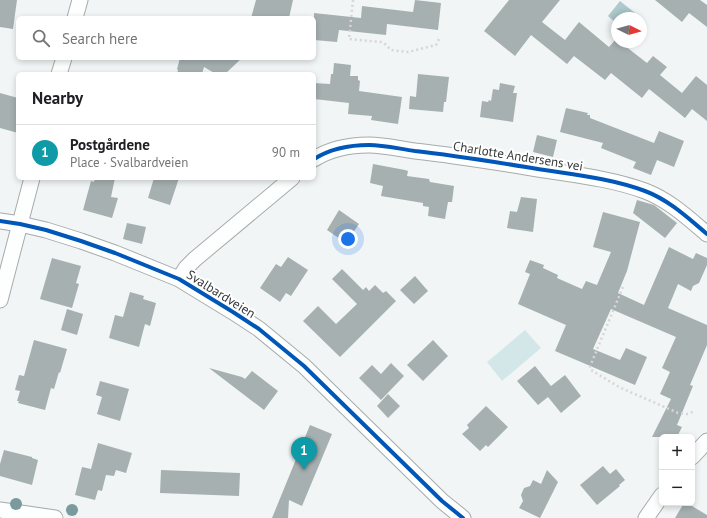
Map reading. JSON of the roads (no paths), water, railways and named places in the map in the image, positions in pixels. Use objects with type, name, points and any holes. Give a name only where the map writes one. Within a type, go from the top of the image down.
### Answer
[{"type":"street","points":[[76,16],[80,0]]},
{"type":"street","points":[[60,72],[63,60]]},
{"type":"street","name":"Charlotte Andersens vei","points":[[316,158],[339,149],[369,145],[469,158],[603,179],[641,190],[660,198],[688,217],[707,234]]},
{"type":"street","points":[[0,300],[31,180]]},
{"type":"street","points":[[179,279],[186,268],[195,259],[290,180]]},
{"type":"street","name":"Svalbardveien","points":[[0,221],[20,224],[81,241],[147,265],[179,279],[233,312],[281,346],[323,384],[442,501],[462,518]]},
{"type":"street","points":[[695,454],[707,441]]},
{"type":"street","points":[[646,518],[659,499]]},
{"type":"street","points":[[0,510],[55,518]]},
{"type":"water","points":[[620,1],[634,12],[611,12]]},
{"type":"place","name":"Postgårdene","points":[[304,470]]}]
